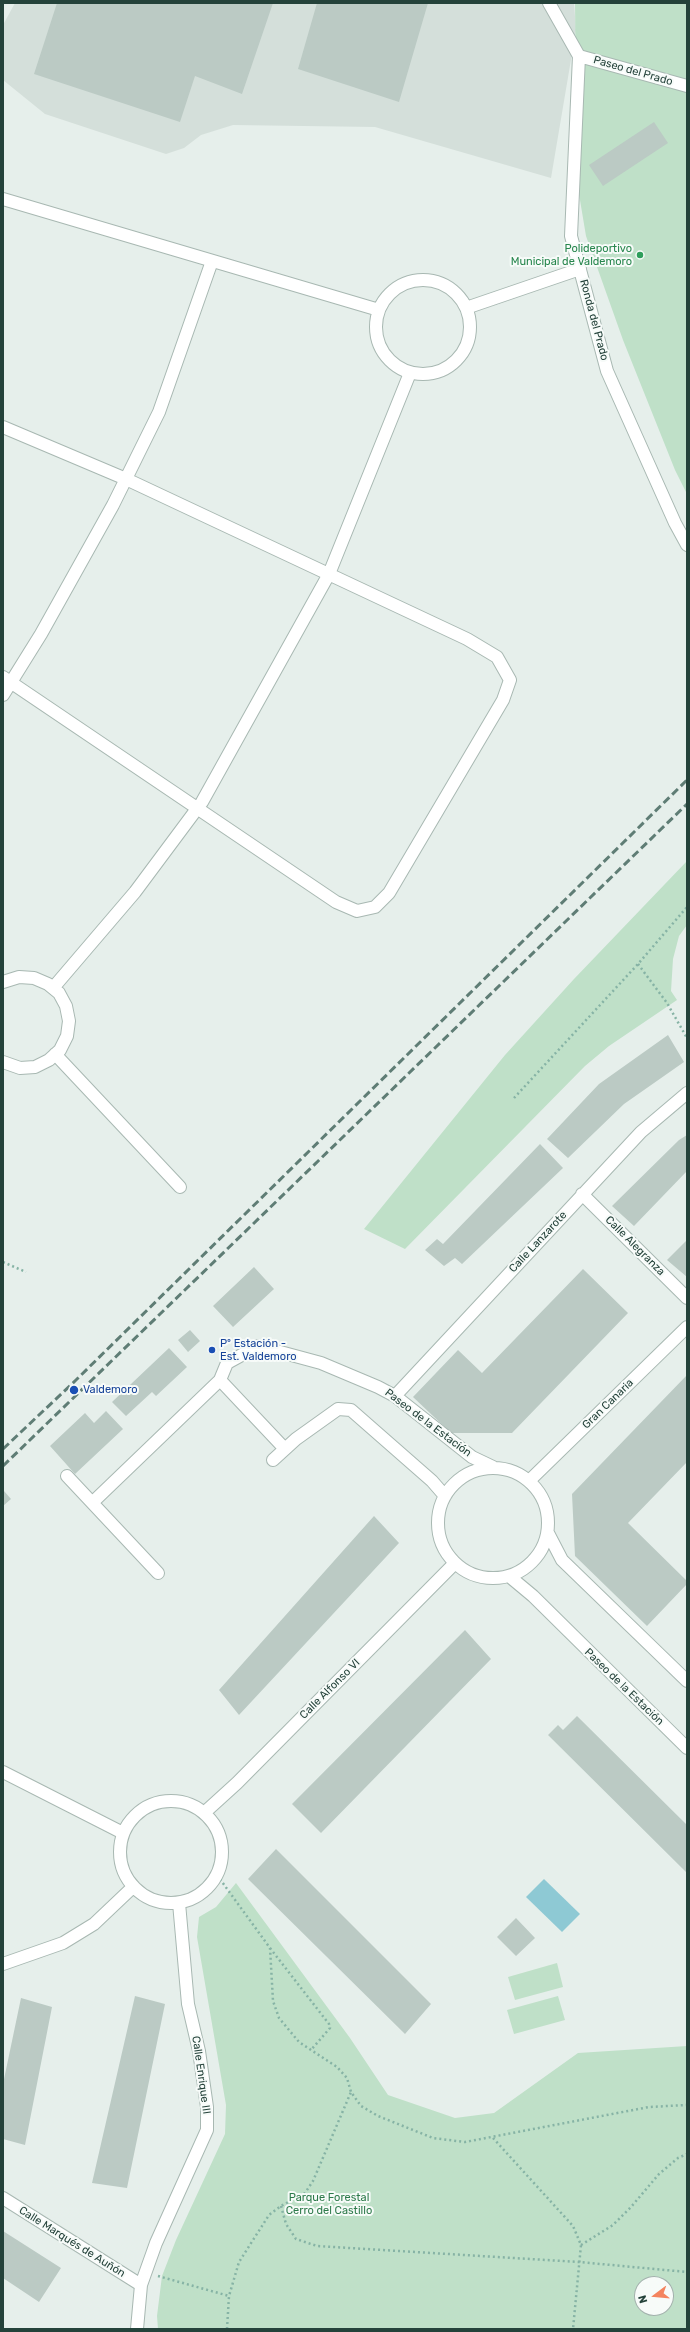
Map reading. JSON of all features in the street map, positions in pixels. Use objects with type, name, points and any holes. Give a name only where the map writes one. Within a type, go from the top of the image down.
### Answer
[{"type":"street","points":[[549,3],[579,56]]},
{"type":"street","name":"Paseo del Prado","points":[[579,56],[687,86]]},
{"type":"street","name":"Ronda del Prado","points":[[579,56],[571,236],[607,371],[674,523],[687,545]]},
{"type":"street","points":[[3,199],[379,310]]},
{"type":"street","points":[[3,695],[7,680],[41,634],[126,479],[158,412],[212,261]]},
{"type":"street","points":[[466,308],[580,269]]},
{"type":"street","points":[[430,280],[445,286],[458,295],[466,308],[470,324],[469,338],[463,353],[453,364],[440,372],[425,374],[410,373],[396,366],[385,356],[378,342],[376,326],[379,310],[386,297],[399,286],[414,281],[430,280]]},
{"type":"street","points":[[52,988],[135,892],[197,808],[239,738],[329,574],[410,373]]},
{"type":"street","points":[[3,427],[126,479],[467,639],[497,657],[510,680],[503,700],[389,893],[375,907],[357,910],[336,902],[7,680]]},
{"type":"street","points":[[3,982],[19,977],[34,978],[52,988],[59,993],[66,1006],[69,1021],[67,1036],[49,1060],[35,1067],[20,1068],[3,1062]]},
{"type":"street","points":[[55,1054],[180,1187]]},
{"type":"street","name":"Calle Lanzarote","points":[[395,1396],[641,1132],[687,1094]]},
{"type":"street","name":"Calle Alegranza","points":[[582,1194],[687,1298]]},
{"type":"street","name":"Gran Canaria","points":[[529,1481],[687,1327]]},
{"type":"street","name":"Paseo de la Estación","points":[[220,1380],[227,1362],[258,1346],[321,1363],[395,1396],[472,1457],[493,1468]]},
{"type":"street","points":[[93,1502],[220,1380],[285,1449]]},
{"type":"street","points":[[273,1460],[338,1408],[351,1410],[363,1418],[432,1481],[445,1496]]},
{"type":"street","points":[[493,1468],[506,1469],[519,1474],[529,1481],[544,1502],[548,1514],[548,1533],[543,1547],[534,1560],[523,1570],[509,1576],[495,1578],[480,1576],[467,1571],[455,1562],[444,1548],[439,1531],[439,1513],[445,1496],[454,1484],[465,1475],[479,1470],[493,1468]]},
{"type":"street","points":[[67,1476],[93,1502],[158,1574]]},
{"type":"street","points":[[548,1533],[562,1560],[687,1681]]},
{"type":"street","name":"Calle Alfonso VI","points":[[204,1813],[243,1777],[455,1562]]},
{"type":"street","name":"Paseo de la Estación","points":[[509,1576],[533,1596],[687,1748]]},
{"type":"street","points":[[3,1772],[123,1833]]},
{"type":"street","points":[[175,1801],[204,1813],[214,1824],[220,1837],[222,1852],[220,1866],[216,1875],[205,1891],[193,1899],[179,1903],[162,1903],[147,1898],[133,1887],[125,1876],[120,1862],[120,1847],[123,1833],[132,1819],[144,1809],[159,1802],[175,1801]]},
{"type":"street","points":[[3,1964],[63,1943],[94,1924],[133,1887]]},
{"type":"street","name":"Calle Enrique III","points":[[136,2329],[141,2285],[156,2243],[207,2130],[207,2107],[199,2051],[188,2004],[179,1903]]},
{"type":"street","name":"Calle Marqués de Auñón","points":[[3,2198],[141,2285]]},
{"type":"path","points":[[514,1098],[638,964],[687,907]]},
{"type":"path","points":[[638,964],[667,1003],[687,1038]]},
{"type":"path","points":[[3,1262],[26,1272]]},
{"type":"path","points":[[216,1875],[329,2024],[330,2028],[311,2050]]},
{"type":"path","points":[[270,1948],[273,2001],[279,2018],[299,2042],[337,2067],[347,2078],[351,2092],[361,2106],[378,2116],[433,2138],[465,2142],[649,2107],[687,2105]]},
{"type":"path","points":[[227,2329],[229,2296],[239,2262],[269,2215],[281,2206],[305,2193],[313,2182],[351,2092]]},
{"type":"path","points":[[492,2138],[573,2226],[581,2245],[573,2329]]},
{"type":"path","points":[[581,2245],[613,2224],[632,2207],[659,2174],[678,2158],[687,2154]]},
{"type":"path","points":[[281,2206],[286,2224],[296,2239],[316,2246],[579,2262],[687,2272]]},
{"type":"path","points":[[146,2272],[229,2296]]},
{"type":"shaded area","points":[[15,3],[574,3],[576,30],[551,178],[375,127],[233,125],[201,135],[184,148],[166,154],[45,114],[3,80],[3,25]]},
{"type":"green space","name":"Polideportivo Municipal de Valdemoro","points":[[575,3],[687,3],[687,494],[675,470],[623,340],[586,236],[577,182]]},
{"type":"green space","points":[[687,861],[687,925],[679,936],[673,959],[671,991],[677,1000],[609,1046],[585,1066],[405,1249],[364,1229],[505,1055],[574,979]]},
{"type":"green space","name":"Parque Forestal Cerro del Castillo","points":[[236,1883],[350,2038],[388,2095],[455,2118],[494,2113],[578,2053],[687,2046],[687,2329],[158,2329],[157,2316],[162,2276],[176,2240],[225,2134],[226,2105],[197,1937],[199,1917],[216,1907]]},
{"type":"green space","points":[[557,1963],[563,1987],[515,2000],[508,1977]]},
{"type":"green space","points":[[558,1996],[565,2020],[514,2034],[507,2010]]},
{"type":"water","points":[[544,1879],[580,1914],[562,1932],[526,1897]]},
{"type":"building","points":[[57,3],[273,3],[242,94],[195,76],[180,122],[34,74]]},
{"type":"building","points":[[317,3],[428,3],[399,102],[298,69]]},
{"type":"building","points":[[654,122],[668,143],[603,186],[589,165]]},
{"type":"building","points":[[668,1035],[684,1062],[624,1104],[568,1158],[547,1139],[599,1084]]},
{"type":"building","points":[[687,1135],[687,1171],[634,1226],[612,1206],[679,1140]]},
{"type":"building","points":[[540,1144],[563,1168],[462,1264],[455,1258],[444,1266],[425,1250],[437,1239],[443,1244]]},
{"type":"building","points":[[687,1240],[687,1277],[667,1260]]},
{"type":"building","points":[[254,1267],[274,1289],[233,1327],[213,1306]]},
{"type":"building","points":[[583,1269],[628,1313],[512,1433],[451,1433],[413,1397],[458,1350],[482,1373]]},
{"type":"building","points":[[190,1330],[200,1341],[188,1352],[178,1340]]},
{"type":"building","points":[[169,1348],[187,1367],[156,1396],[152,1392],[126,1416],[112,1402]]},
{"type":"building","points":[[687,1375],[687,1462],[628,1523],[687,1581],[687,1584],[647,1626],[575,1556],[572,1494]]},
{"type":"building","points":[[106,1411],[123,1429],[75,1474],[50,1446],[85,1413],[94,1423]]},
{"type":"building","points":[[4,1491],[11,1499],[3,1506],[3,1492]]},
{"type":"building","points":[[374,1516],[399,1543],[239,1715],[219,1690]]},
{"type":"building","points":[[465,1630],[491,1659],[321,1833],[292,1804]]},
{"type":"building","points":[[577,1716],[687,1825],[687,1873],[548,1735],[558,1725],[563,1730]]},
{"type":"building","points":[[276,1849],[431,2004],[405,2034],[248,1879]]},
{"type":"building","points":[[516,1918],[535,1938],[516,1956],[497,1937]]},
{"type":"building","points":[[135,1996],[165,2004],[127,2188],[92,2183]]},
{"type":"building","points":[[21,1998],[52,2007],[25,2145],[3,2139],[3,2084]]},
{"type":"building","points":[[3,2231],[61,2268],[39,2302],[3,2278]]},
{"type":"railway","points":[[3,1449],[76,1380],[687,780]]},
{"type":"railway","points":[[3,1466],[687,804]]},
{"type":"place","name":"Polideportivo Municipal de Valdemoro","points":[[640,255]]},
{"type":"place","name":"Pº Estación - Est. Valdemoro","points":[[212,1350]]},
{"type":"place","name":"Valdemoro","points":[[74,1390]]}]
